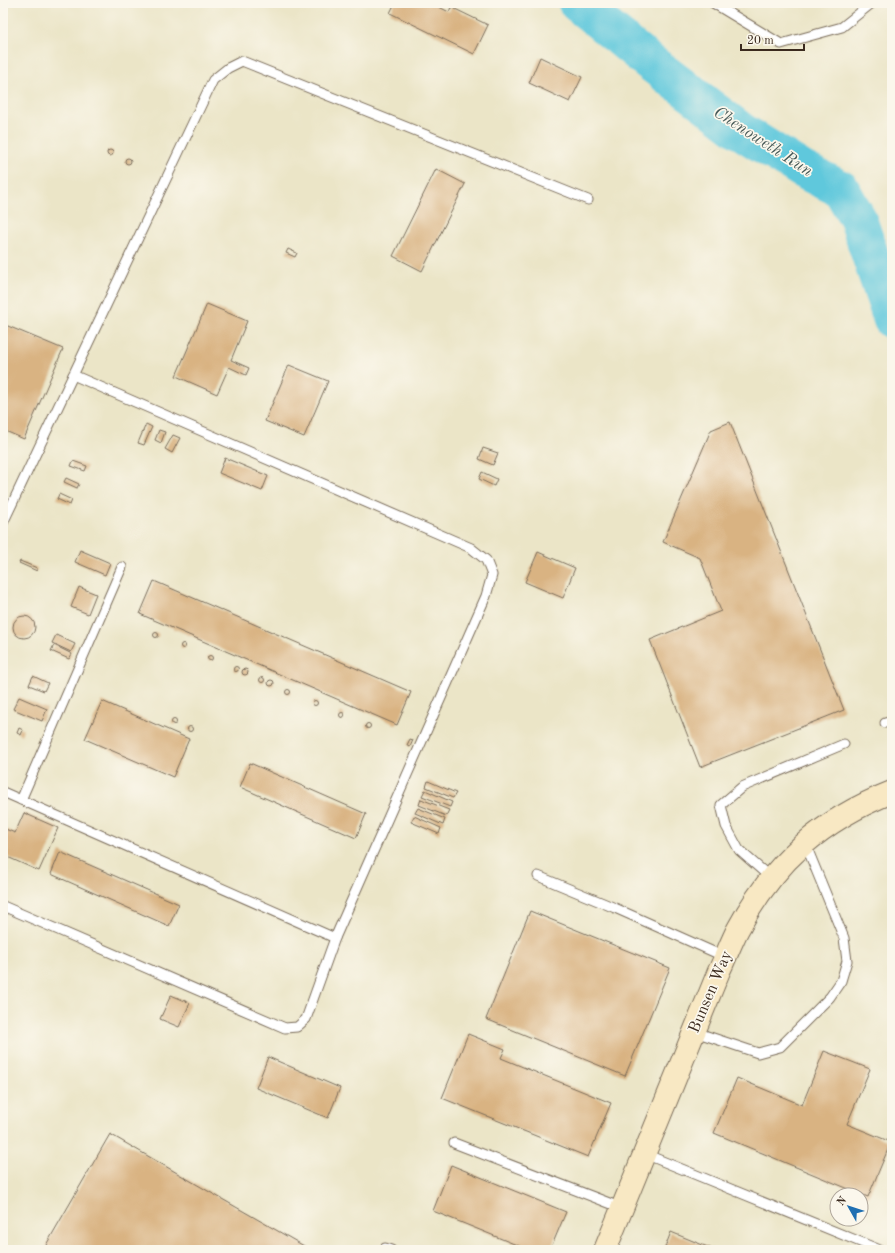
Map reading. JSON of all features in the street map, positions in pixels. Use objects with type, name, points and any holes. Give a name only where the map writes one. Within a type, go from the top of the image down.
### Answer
[{"type":"street","name":"Bunsen Way","points":[[605,1250],[725,957],[738,930],[760,892],[779,868],[805,842],[827,825],[851,810],[892,792]]},
{"type":"lane","points":[[713,3],[781,44],[842,26],[872,3]]},
{"type":"lane","points":[[3,524],[213,80],[228,68],[242,61],[588,200]]},
{"type":"lane","points":[[3,906],[285,1028],[297,1027],[306,1019],[335,938],[486,596],[492,575],[486,560],[471,548],[73,375]]},
{"type":"lane","points":[[21,800],[122,568]]},
{"type":"lane","points":[[771,878],[739,850],[726,826],[721,805],[742,787],[844,744]]},
{"type":"lane","points":[[3,792],[335,938]]},
{"type":"lane","points":[[694,1032],[758,1053],[780,1047],[830,997],[841,981],[848,961],[844,938],[805,842]]},
{"type":"lane","points":[[538,876],[615,908],[725,957]]},
{"type":"lane","points":[[454,1143],[623,1208]]},
{"type":"lane","points":[[645,1154],[880,1250]]},
{"type":"building","points":[[395,3],[431,3],[449,12],[451,7],[488,25],[474,54],[390,13]]},
{"type":"building","points":[[540,57],[582,77],[570,102],[529,83]]},
{"type":"building","points":[[110,150],[113,153],[110,156],[107,153]]},
{"type":"building","points":[[128,158],[131,161],[128,164],[125,161]]},
{"type":"building","points":[[436,169],[465,184],[422,271],[393,256]]},
{"type":"building","points":[[288,249],[297,253],[295,257],[286,253]]},
{"type":"building","points":[[207,304],[247,321],[231,360],[249,368],[246,375],[229,367],[217,394],[176,376]]},
{"type":"building","points":[[3,324],[63,349],[24,439],[3,430]]},
{"type":"building","points":[[289,365],[328,381],[304,437],[265,421]]},
{"type":"building","points":[[730,422],[844,710],[700,767],[650,640],[721,611],[700,558],[663,542],[711,430]]},
{"type":"building","points":[[146,424],[152,427],[144,445],[138,443]]},
{"type":"building","points":[[159,430],[165,432],[161,443],[155,440]]},
{"type":"building","points":[[173,435],[180,438],[172,453],[165,449]]},
{"type":"building","points":[[483,448],[498,453],[493,465],[479,459]]},
{"type":"building","points":[[225,458],[268,476],[262,491],[219,473]]},
{"type":"building","points":[[73,461],[87,466],[85,471],[71,466]]},
{"type":"building","points":[[482,472],[497,479],[494,486],[479,479]]},
{"type":"building","points":[[66,478],[79,484],[77,488],[64,482]]},
{"type":"building","points":[[59,494],[72,500],[70,505],[57,499]]},
{"type":"building","points":[[80,550],[110,563],[105,575],[75,562]]},
{"type":"building","points":[[538,552],[575,568],[563,598],[525,582]]},
{"type":"building","points":[[20,561],[37,568],[37,571],[19,563]]},
{"type":"building","points":[[154,581],[411,692],[397,725],[140,614]]},
{"type":"building","points":[[79,587],[96,594],[88,614],[71,607]]},
{"type":"building","points":[[24,616],[28,617],[34,623],[34,631],[28,637],[24,638],[20,637],[14,631],[13,627],[14,623],[20,617]]},
{"type":"building","points":[[154,633],[158,633],[158,637],[154,637]]},
{"type":"building","points":[[56,635],[75,644],[71,652],[52,643]]},
{"type":"building","points":[[181,644],[185,644],[185,648],[181,648]]},
{"type":"building","points":[[54,645],[72,654],[69,659],[51,651]]},
{"type":"building","points":[[208,656],[212,656],[212,660],[208,660]]},
{"type":"building","points":[[234,667],[238,667],[238,671],[234,671]]},
{"type":"building","points":[[245,669],[248,672],[245,675],[242,672]]},
{"type":"building","points":[[33,676],[48,683],[44,691],[29,685]]},
{"type":"building","points":[[260,678],[264,678],[264,682],[260,682]]},
{"type":"building","points":[[271,680],[274,683],[271,686],[268,683]]},
{"type":"building","points":[[286,690],[290,690],[290,694],[286,694]]},
{"type":"building","points":[[19,697],[47,709],[42,721],[13,709]]},
{"type":"building","points":[[102,701],[189,739],[173,777],[85,739]]},
{"type":"building","points":[[313,701],[317,701],[317,705],[313,705]]},
{"type":"building","points":[[340,713],[344,713],[344,717],[340,717]]},
{"type":"building","points":[[172,720],[176,720],[176,724],[172,724]]},
{"type":"building","points":[[366,724],[370,724],[370,728],[366,728]]},
{"type":"building","points":[[188,727],[192,727],[192,731],[188,731]]},
{"type":"building","points":[[19,728],[23,730],[21,735],[17,733]]},
{"type":"building","points":[[410,739],[413,740],[410,747],[407,745]]},
{"type":"building","points":[[250,763],[366,814],[356,838],[240,787]]},
{"type":"building","points":[[428,781],[456,793],[453,798],[426,787]]},
{"type":"building","points":[[425,790],[452,802],[450,807],[422,796]]},
{"type":"building","points":[[421,799],[449,810],[446,816],[419,805]]},
{"type":"building","points":[[418,808],[445,819],[443,825],[415,813]]},
{"type":"building","points":[[24,813],[58,828],[39,871],[3,855],[3,828],[15,833]]},
{"type":"building","points":[[414,816],[441,828],[439,834],[411,822]]},
{"type":"building","points":[[60,852],[179,904],[169,926],[51,874]]},
{"type":"building","points":[[530,911],[670,968],[625,1076],[486,1019]]},
{"type":"building","points":[[171,995],[190,1003],[179,1027],[160,1019]]},
{"type":"building","points":[[468,1034],[505,1049],[501,1058],[611,1103],[588,1157],[442,1098]]},
{"type":"building","points":[[824,1051],[870,1069],[847,1124],[891,1142],[869,1195],[869,1187],[844,1187],[714,1133],[737,1078],[802,1105]]},
{"type":"building","points":[[268,1057],[340,1088],[328,1118],[256,1088]]},
{"type":"building","points":[[110,1134],[311,1250],[55,1250],[46,1245]]},
{"type":"building","points":[[451,1165],[566,1212],[550,1250],[529,1250],[433,1211]]},
{"type":"building","points":[[671,1232],[715,1250],[664,1250]]},
{"type":"waterway","name":"Chenoweth Run","points":[[577,3],[647,60],[741,131],[803,170],[841,189],[858,219],[892,320]]}]
